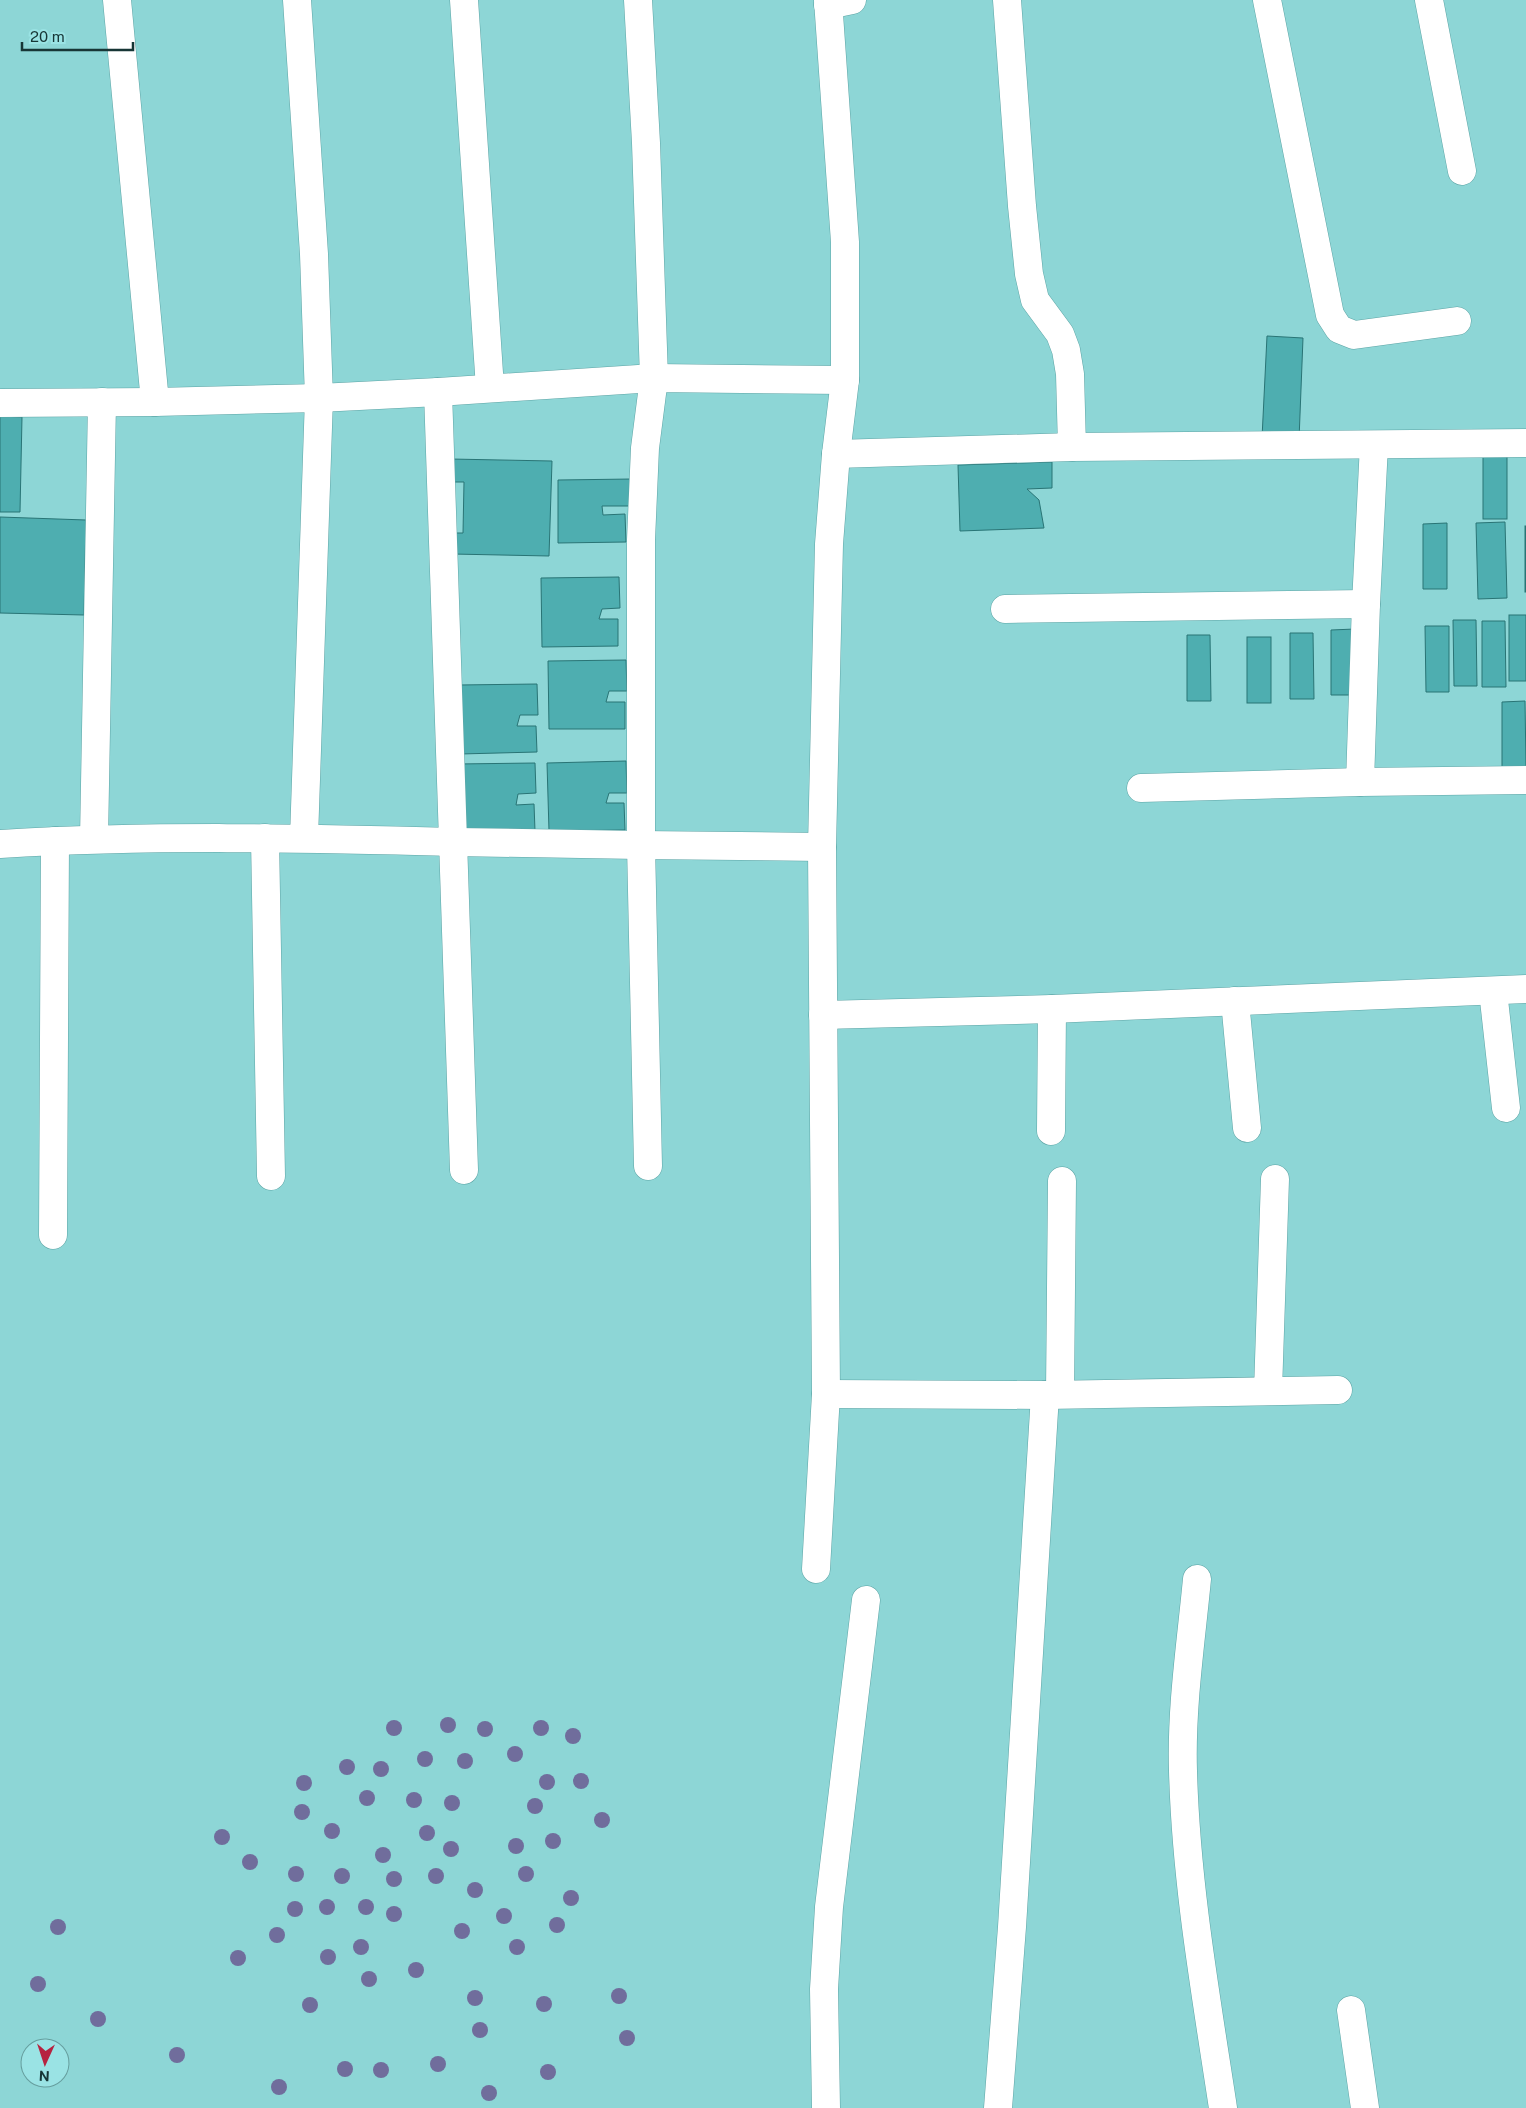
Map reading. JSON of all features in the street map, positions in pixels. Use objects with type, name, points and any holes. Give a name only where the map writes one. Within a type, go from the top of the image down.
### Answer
[{"type":"street","points":[[118,0],[155,402]]},
{"type":"street","points":[[297,0],[314,254],[320,398],[304,838]]},
{"type":"street","points":[[464,0],[490,388]]},
{"type":"street","points":[[638,0],[646,143],[654,378],[645,448],[641,540],[641,845],[648,1166]]},
{"type":"street","points":[[1007,0],[1022,206],[1029,274],[1035,300],[1060,334],[1066,350],[1070,374],[1072,447]]},
{"type":"street","points":[[1267,0],[1330,315],[1339,329],[1354,335],[1457,321]]},
{"type":"street","points":[[1429,0],[1462,171]]},
{"type":"street","points":[[816,1569],[826,1394],[822,847],[829,544],[836,454],[845,380],[844,242],[836,2]]},
{"type":"street","points":[[0,403],[320,398],[654,378],[845,380]]},
{"type":"street","points":[[438,392],[464,1170]]},
{"type":"street","points":[[94,839],[102,402]]},
{"type":"street","points":[[836,454],[1072,447],[1526,443]]},
{"type":"street","points":[[1360,782],[1374,444]]},
{"type":"street","points":[[1005,609],[1366,604]]},
{"type":"street","points":[[1142,788],[1526,780]]},
{"type":"street","points":[[265,838],[271,1176]]},
{"type":"street","points":[[0,844],[94,839],[304,838],[822,847]]},
{"type":"street","points":[[53,1235],[56,841]]},
{"type":"street","points":[[823,1015],[1052,1009],[1526,989]]},
{"type":"street","points":[[1494,991],[1506,1108]]},
{"type":"street","points":[[1234,1001],[1247,1128]]},
{"type":"street","points":[[1051,1131],[1052,1009]]},
{"type":"street","points":[[1268,1391],[1275,1179]]},
{"type":"street","points":[[998,2108],[1052,1394],[1062,1181]]},
{"type":"street","points":[[826,1394],[1052,1394],[1338,1390]]},
{"type":"street","points":[[1197,1579],[1185,1701],[1183,1769],[1186,1845],[1223,2108]]},
{"type":"street","points":[[826,2108],[824,1989],[829,1907],[866,1600]]},
{"type":"street","points":[[1351,2010],[1364,2108]]},
{"type":"building","points":[[1267,336],[1303,338],[1299,440],[1262,438]]},
{"type":"building","points":[[0,416],[22,417],[20,512],[0,512]]},
{"type":"building","points":[[1483,453],[1507,453],[1507,519],[1483,519]]},
{"type":"building","points":[[450,459],[552,461],[549,556],[452,554],[452,533],[463,533],[464,482],[449,482]]},
{"type":"building","points":[[1052,462],[1052,488],[1027,489],[1039,500],[1044,528],[960,531],[958,465]]},
{"type":"building","points":[[632,479],[633,506],[602,506],[603,515],[625,514],[626,542],[558,543],[558,480]]},
{"type":"building","points":[[0,517],[86,520],[84,615],[0,613]]},
{"type":"building","points":[[1505,522],[1507,598],[1478,599],[1476,523]]},
{"type":"building","points":[[1447,523],[1447,589],[1423,589],[1423,524]]},
{"type":"building","points":[[1526,526],[1526,592],[1525,592]]},
{"type":"building","points":[[619,577],[620,608],[602,609],[599,619],[618,619],[618,646],[542,647],[541,578]]},
{"type":"building","points":[[1509,615],[1526,615],[1526,681],[1509,681]]},
{"type":"building","points":[[1453,620],[1476,620],[1477,686],[1454,686]]},
{"type":"building","points":[[1482,621],[1505,621],[1506,687],[1482,687]]},
{"type":"building","points":[[1425,626],[1449,626],[1449,692],[1426,692]]},
{"type":"building","points":[[1355,629],[1355,695],[1331,695],[1331,630]]},
{"type":"building","points":[[1290,633],[1313,633],[1314,699],[1290,699]]},
{"type":"building","points":[[1187,635],[1210,635],[1211,701],[1187,701]]},
{"type":"building","points":[[1247,637],[1271,637],[1271,703],[1247,703]]},
{"type":"building","points":[[626,660],[627,691],[609,691],[606,702],[625,702],[625,729],[549,729],[548,661]]},
{"type":"building","points":[[537,684],[538,715],[520,715],[517,726],[536,726],[537,752],[460,754],[459,685]]},
{"type":"building","points":[[1525,701],[1526,767],[1502,767],[1502,702]]},
{"type":"building","points":[[626,761],[627,793],[609,793],[606,803],[624,803],[625,830],[549,831],[547,763]]},
{"type":"building","points":[[535,763],[536,793],[518,794],[516,805],[534,804],[535,831],[458,832],[457,764]]}]
